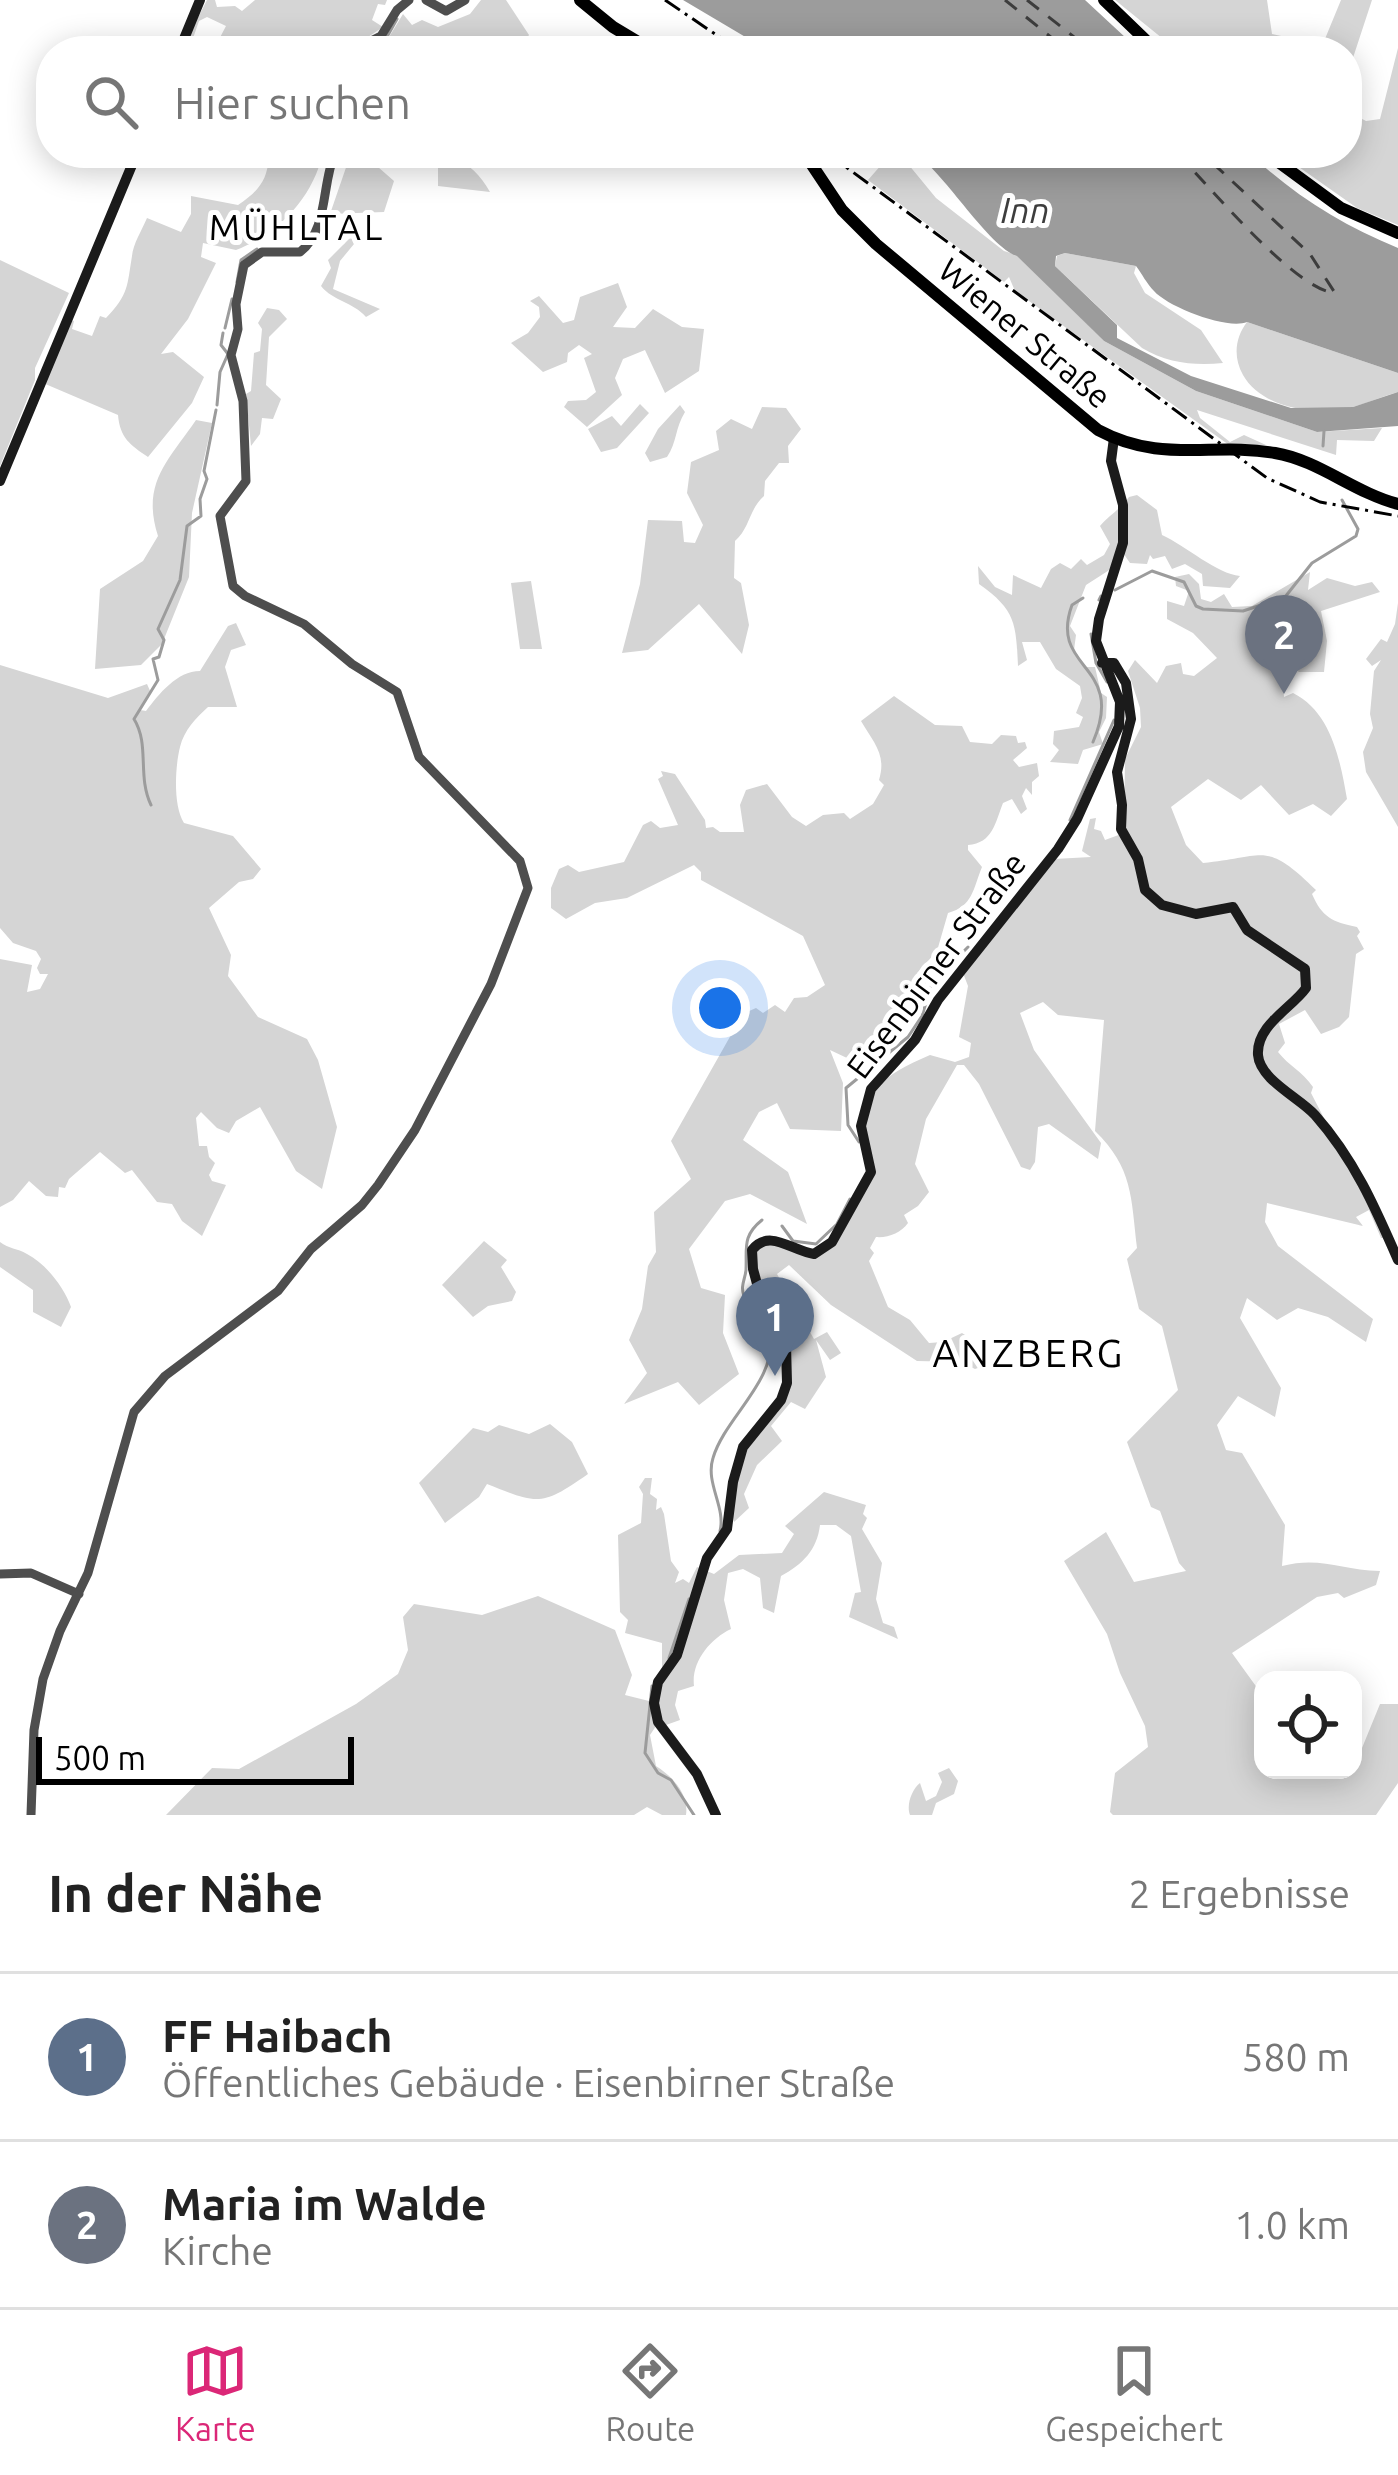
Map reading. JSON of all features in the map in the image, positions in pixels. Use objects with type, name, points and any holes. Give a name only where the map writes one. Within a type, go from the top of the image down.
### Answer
[{"type":"main road","points":[[580,0],[628,36]]},
{"type":"main road","points":[[1104,0],[1141,36]]},
{"type":"main road","points":[[185,36],[199,3]]},
{"type":"main road","points":[[0,481],[131,168]]},
{"type":"main road","name":"Wiener Straße","points":[[814,168],[842,210],[876,244],[1074,414],[1114,438],[1182,453],[1284,455],[1398,503]]},
{"type":"main road","points":[[1286,168],[1341,208],[1398,233]]},
{"type":"main road","name":"Eisenbirner Straße","points":[[716,1815],[697,1774],[658,1722],[654,1703],[658,1682],[677,1655],[707,1558],[728,1529],[733,1482],[743,1448],[781,1400],[787,1383],[786,1345],[763,1306],[752,1250],[770,1239],[814,1254],[832,1242],[871,1172],[861,1119],[871,1089],[915,1040],[938,1000],[1029,890],[1082,809],[1121,715],[1096,634],[1122,552],[1123,505],[1111,461],[1114,438]]},
{"type":"main road","points":[[1102,663],[1114,663],[1127,689],[1131,724],[1117,772],[1121,829],[1138,859],[1145,890],[1162,905],[1196,914],[1230,906],[1247,930],[1305,970],[1306,988],[1274,1020],[1258,1058],[1270,1077],[1312,1112],[1356,1168],[1398,1260]]},
{"type":"street","points":[[381,36],[401,4],[409,0]]},
{"type":"street","points":[[426,0],[446,11],[465,0]]},
{"type":"street","points":[[31,1815],[34,1730],[43,1679],[88,1573],[130,1420],[178,1366],[278,1291],[311,1249],[378,1185],[422,1119],[491,984],[528,888],[520,861],[419,757],[397,692],[352,664],[304,624],[244,596],[233,586],[220,516],[244,487],[247,460],[244,401],[231,364],[244,265],[262,252],[295,254],[308,246],[320,222],[328,168]]},
{"type":"street","points":[[0,1574],[31,1573],[79,1594]]},
{"type":"shaded area","points":[[207,0],[215,0],[217,7],[235,6],[242,11],[255,0],[387,0],[385,5],[378,4],[372,20],[383,27],[370,36],[221,36],[226,26],[207,17],[199,21],[194,36],[189,36]]},
{"type":"shaded area","points":[[481,0],[506,0],[529,35],[390,36],[403,14],[412,25],[422,20],[438,27],[470,14]]},
{"type":"shaded area","points":[[1115,0],[1267,0],[1272,34],[1281,36],[1159,36]]},
{"type":"shaded area","points":[[1341,0],[1372,0],[1360,36],[1326,36]]},
{"type":"shaded area","points":[[1398,48],[1398,225],[1357,208],[1300,168],[1362,168],[1362,119],[1380,119]]},
{"type":"shaded area","points":[[319,168],[292,212],[266,234],[236,250],[203,243],[201,257],[216,263],[188,319],[161,354],[173,352],[204,377],[192,403],[148,457],[127,440],[118,415],[43,383],[69,320],[74,321],[72,329],[92,336],[100,316],[106,318],[119,302],[147,218],[181,232],[191,214],[191,196],[238,205],[261,184],[267,170]]},
{"type":"shaded area","points":[[346,168],[379,168],[394,181],[384,212],[330,214]]},
{"type":"shaded area","points":[[438,168],[469,168],[490,192],[438,186]]},
{"type":"shaded area","points":[[878,168],[911,168],[936,198],[1004,251],[1017,255],[1104,341],[1196,391],[1317,432],[1382,428],[1374,441],[1337,440],[1336,455],[1197,410],[1200,418],[1230,442],[1244,435],[1266,445],[1229,445],[1015,291],[1009,277],[1004,282],[868,180]]},
{"type":"shaded area","points":[[351,237],[354,244],[340,261],[333,289],[380,309],[366,317],[321,286],[331,268],[328,260]]},
{"type":"shaded area","points":[[1065,253],[1136,266],[1134,273],[1145,293],[1201,330],[1223,363],[1181,362],[1142,348],[1055,266],[1057,256]]},
{"type":"shaded area","points":[[0,260],[69,293],[35,368],[35,380],[0,466]]},
{"type":"shaded area","points":[[618,283],[627,307],[613,327],[635,328],[653,309],[682,327],[704,329],[699,371],[665,393],[645,350],[623,359],[615,378],[622,395],[587,427],[564,407],[568,401],[586,400],[596,392],[584,358],[592,354],[579,345],[568,353],[567,362],[543,372],[511,343],[528,333],[540,317],[539,307],[530,301],[539,296],[563,323],[574,320],[580,297]]},
{"type":"shaded area","points":[[267,308],[279,310],[287,319],[269,337],[266,385],[281,399],[273,419],[262,418],[260,434],[251,446],[246,394],[251,391],[254,353],[260,351],[258,323]]},
{"type":"shaded area","points":[[1247,322],[1398,373],[1398,392],[1339,410],[1307,410],[1263,396],[1243,375],[1238,361],[1240,334]]},
{"type":"shaded area","points":[[640,404],[649,413],[617,448],[601,452],[588,429],[612,416],[621,426]]},
{"type":"shaded area","points":[[680,405],[685,412],[667,457],[650,462],[645,453],[658,429]]},
{"type":"shaded area","points":[[762,407],[786,408],[801,429],[788,446],[789,463],[779,463],[765,481],[764,496],[735,541],[734,578],[741,583],[749,625],[742,654],[699,604],[648,650],[622,653],[640,584],[648,520],[682,521],[684,542],[695,543],[703,525],[687,493],[691,462],[719,450],[716,431],[731,419],[752,429]]},
{"type":"shaded area","points":[[196,420],[212,423],[192,513],[189,577],[162,644],[141,665],[95,669],[100,589],[143,561],[158,536],[155,487]]},
{"type":"shaded area","points":[[1137,495],[1157,510],[1162,535],[1240,576],[1230,588],[1203,586],[1202,574],[1185,564],[1172,569],[1165,556],[1153,559],[1150,555],[1147,564],[1130,563],[1121,550],[1114,567],[1086,585],[1070,626],[1076,635],[1074,650],[1086,667],[1095,667],[1101,693],[1107,697],[1106,718],[1099,732],[1103,744],[1083,750],[1078,764],[1050,762],[1059,750],[1053,744],[1054,731],[1079,727],[1083,717],[1076,713],[1082,698],[1080,686],[1056,669],[1040,642],[1022,642],[1027,660],[1018,666],[1012,619],[979,584],[978,566],[995,587],[1012,595],[1013,575],[1041,588],[1060,563],[1071,569],[1081,559],[1087,565],[1104,555],[1110,544],[1100,526],[1129,497]]},
{"type":"shaded area","points":[[1310,572],[1308,590],[1327,578],[1355,586],[1372,582],[1380,592],[1321,611],[1327,641],[1324,672],[1299,672],[1276,656],[1266,665],[1283,682],[1284,697],[1293,693],[1306,701],[1325,724],[1347,799],[1331,816],[1313,804],[1289,815],[1261,785],[1241,800],[1208,779],[1171,807],[1186,845],[1203,863],[1275,858],[1316,890],[1312,894],[1324,913],[1360,932],[1357,936],[1364,949],[1356,954],[1349,1017],[1321,1034],[1305,1010],[1279,1024],[1285,1043],[1278,1052],[1313,1087],[1311,1093],[1386,1238],[1381,1238],[1369,1210],[1356,1217],[1363,1226],[1267,1203],[1265,1222],[1278,1246],[1373,1319],[1366,1342],[1328,1317],[1298,1308],[1277,1320],[1247,1298],[1240,1318],[1281,1388],[1275,1417],[1238,1396],[1217,1425],[1226,1450],[1242,1453],[1285,1525],[1282,1566],[1319,1563],[1380,1571],[1376,1585],[1344,1598],[1338,1593],[1317,1597],[1232,1653],[1254,1684],[1254,1779],[1362,1779],[1362,1748],[1380,1704],[1398,1704],[1398,1783],[1376,1815],[1113,1815],[1115,1773],[1148,1747],[1145,1726],[1107,1634],[1064,1561],[1106,1532],[1134,1582],[1186,1571],[1160,1511],[1151,1507],[1127,1442],[1178,1390],[1162,1326],[1139,1309],[1127,1259],[1137,1248],[1128,1184],[1117,1158],[1095,1131],[1104,1020],[1058,1015],[1043,1002],[1020,1013],[1034,1050],[1101,1143],[1098,1159],[1049,1124],[1038,1127],[1030,1170],[1021,1167],[979,1084],[964,1065],[957,1065],[926,1119],[915,1164],[929,1192],[904,1215],[905,1227],[876,1237],[870,1248],[874,1253],[869,1261],[888,1307],[910,1320],[929,1343],[962,1333],[968,1337],[967,1346],[992,1363],[975,1369],[961,1362],[917,1361],[831,1305],[789,1265],[777,1274],[814,1339],[827,1332],[841,1353],[830,1360],[816,1340],[826,1377],[805,1409],[791,1402],[771,1426],[782,1441],[757,1465],[744,1494],[749,1508],[734,1522],[731,1508],[745,1448],[778,1412],[791,1348],[766,1309],[755,1255],[761,1245],[772,1243],[822,1254],[872,1177],[866,1114],[877,1088],[930,1055],[955,1062],[969,1057],[971,1043],[959,1037],[968,986],[963,973],[1054,859],[1091,857],[1082,851],[1090,819],[1096,818],[1094,829],[1105,840],[1124,833],[1125,759],[1141,727],[1128,671],[1135,660],[1157,683],[1166,666],[1181,663],[1183,674],[1194,676],[1217,658],[1193,633],[1167,619],[1167,601],[1184,606],[1189,591],[1176,586],[1175,577],[1189,574],[1199,584],[1201,599],[1211,602],[1224,594],[1232,607],[1252,606]]},
{"type":"shaded area","points":[[531,581],[542,649],[520,649],[511,583]]},
{"type":"shaded area","points":[[1398,603],[1398,827],[1366,772],[1363,752],[1373,728],[1374,671],[1381,660],[1372,666],[1366,659],[1381,639],[1387,642]]},
{"type":"shaded area","points":[[236,623],[246,645],[231,650],[225,667],[237,707],[208,707],[187,730],[177,765],[178,807],[184,823],[233,836],[261,869],[209,908],[231,955],[228,976],[258,1017],[307,1039],[318,1060],[337,1127],[322,1189],[296,1171],[260,1107],[236,1121],[229,1133],[201,1112],[196,1118],[199,1146],[207,1146],[215,1163],[209,1175],[212,1181],[226,1185],[202,1236],[182,1221],[172,1204],[157,1202],[132,1170],[125,1173],[100,1152],[65,1188],[59,1187],[58,1197],[46,1196],[29,1181],[0,1207],[0,959],[32,965],[27,992],[40,989],[48,974],[40,974],[36,951],[13,943],[0,928],[0,665],[108,698],[147,684],[151,693],[140,710],[146,711],[176,679],[200,671],[228,626]]},
{"type":"shaded area","points":[[894,696],[935,725],[962,726],[970,742],[992,744],[1001,735],[1025,742],[1027,748],[1013,760],[1019,767],[1037,763],[1039,776],[1032,782],[1032,795],[1026,788],[1022,796],[1027,809],[1021,814],[1012,799],[1003,803],[988,836],[968,845],[982,867],[974,889],[963,906],[948,913],[937,951],[917,973],[927,981],[891,1030],[887,1028],[876,1053],[864,1066],[830,1050],[843,1083],[841,1131],[790,1129],[777,1103],[759,1112],[743,1140],[788,1172],[807,1224],[750,1194],[725,1201],[689,1249],[701,1288],[725,1295],[723,1333],[739,1374],[699,1405],[678,1382],[624,1404],[647,1373],[629,1340],[656,1252],[654,1212],[691,1179],[671,1141],[738,1016],[756,1008],[763,1013],[775,1005],[785,1012],[794,998],[807,997],[825,985],[803,936],[701,880],[694,865],[627,898],[595,903],[566,919],[551,908],[551,888],[559,869],[568,865],[579,872],[624,862],[643,825],[651,821],[660,828],[678,825],[658,779],[663,776],[661,771],[675,774],[706,828],[720,832],[744,832],[740,805],[746,790],[767,784],[792,817],[806,826],[823,815],[844,813],[850,819],[873,804],[884,785],[879,780],[880,755],[861,721]]},
{"type":"shaded area","points":[[484,1241],[507,1260],[501,1267],[516,1292],[512,1301],[488,1306],[473,1317],[442,1285]]},
{"type":"shaded area","points":[[0,1242],[34,1258],[59,1284],[71,1307],[61,1327],[33,1312],[33,1290],[0,1267]]},
{"type":"shaded area","points":[[550,1424],[572,1442],[588,1474],[540,1499],[487,1484],[479,1497],[445,1523],[419,1483],[473,1428],[488,1432],[499,1425],[529,1434]]},
{"type":"shaded area","points":[[645,1478],[652,1478],[650,1494],[657,1499],[656,1510],[661,1507],[664,1514],[671,1561],[679,1572],[675,1583],[683,1579],[689,1583],[697,1567],[714,1574],[739,1555],[782,1553],[794,1534],[785,1526],[824,1492],[866,1505],[862,1529],[882,1563],[876,1599],[883,1623],[894,1627],[898,1639],[849,1617],[855,1593],[861,1592],[851,1536],[836,1525],[820,1525],[808,1555],[781,1576],[774,1613],[763,1608],[760,1578],[743,1569],[728,1573],[724,1600],[731,1629],[703,1652],[694,1686],[678,1691],[675,1705],[680,1720],[658,1723],[650,1735],[656,1766],[678,1787],[686,1815],[662,1815],[647,1807],[634,1815],[166,1815],[212,1768],[239,1769],[356,1704],[398,1674],[408,1650],[403,1617],[414,1604],[482,1615],[538,1596],[615,1630],[632,1675],[625,1695],[653,1702],[662,1675],[662,1643],[625,1633],[628,1620],[620,1612],[618,1535],[641,1523],[643,1494],[639,1487]]},
{"type":"shaded area","points":[[949,1768],[958,1781],[954,1794],[936,1803],[932,1815],[910,1815],[909,1802],[917,1786],[920,1783],[926,1801],[936,1796],[942,1782],[938,1773]]},
{"type":"water","points":[[683,0],[1085,0],[1124,36],[744,36]]},
{"type":"water","name":"Inn","points":[[931,168],[1267,168],[1319,208],[1398,248],[1398,373],[1247,322],[1226,323],[1184,310],[1154,291],[1136,266],[1065,253],[1056,256],[1055,266],[1117,325],[1117,338],[1191,376],[1291,408],[1353,407],[1398,392],[1398,426],[1317,432],[1196,391],[1104,341],[1017,256],[993,239]]},
{"type":"waterway","points":[[387,36],[397,19]]},
{"type":"waterway","points":[[237,282],[241,260],[257,249]]},
{"type":"waterway","points":[[225,328],[232,299]]},
{"type":"waterway","points":[[217,405],[220,372],[228,354],[221,345],[223,333]]},
{"type":"waterway","points":[[151,805],[134,719],[158,680],[153,659],[159,657],[164,640],[158,629],[180,580],[187,526],[201,516],[216,410]]},
{"type":"waterway","points":[[1323,446],[1324,431]]},
{"type":"waterway","points":[[1115,590],[1152,571],[1184,582],[1196,606],[1203,609],[1243,611],[1285,597],[1312,563],[1356,536],[1358,529],[1342,500]]},
{"type":"waterway","points":[[1099,600],[1101,596]]},
{"type":"waterway","points":[[1083,598],[1072,605],[1067,627],[1070,643],[1101,697],[1093,742]]},
{"type":"waterway","points":[[1091,634],[1096,663],[1107,682]]},
{"type":"waterway","points":[[1070,820],[1114,720]]},
{"type":"waterway","points":[[859,1142],[848,1125],[846,1088],[908,1037],[922,1016],[932,983],[968,947]]},
{"type":"waterway","points":[[782,1226],[793,1241],[816,1244],[837,1224],[850,1199]]},
{"type":"waterway","points":[[720,1531],[713,1458],[759,1383],[770,1351],[768,1328],[742,1289],[748,1237],[762,1220]]},
{"type":"waterway","points":[[669,1658],[689,1599]]},
{"type":"waterway","points":[[652,1686],[645,1753],[658,1773],[671,1780],[694,1815]]},
{"type":"ferry route","points":[[1005,0],[1049,36]]},
{"type":"ferry route","points":[[1027,0],[1073,36]]},
{"type":"ferry route","points":[[1191,168],[1276,256],[1318,287],[1335,293],[1310,254],[1218,168]]},
{"type":"railway","points":[[665,0],[718,36]]},
{"type":"railway","points":[[847,168],[1267,478],[1320,502],[1398,516]]},
{"type":"place","name":"Maria im Walde","points":[[1284,694]]},
{"type":"place","name":"FF Haibach","points":[[775,1376]]},
{"type":"district","name":"MÜHLTAL","points":[[297,227]]},
{"type":"district","name":"ANZBERG","points":[[1029,1353]]}]
